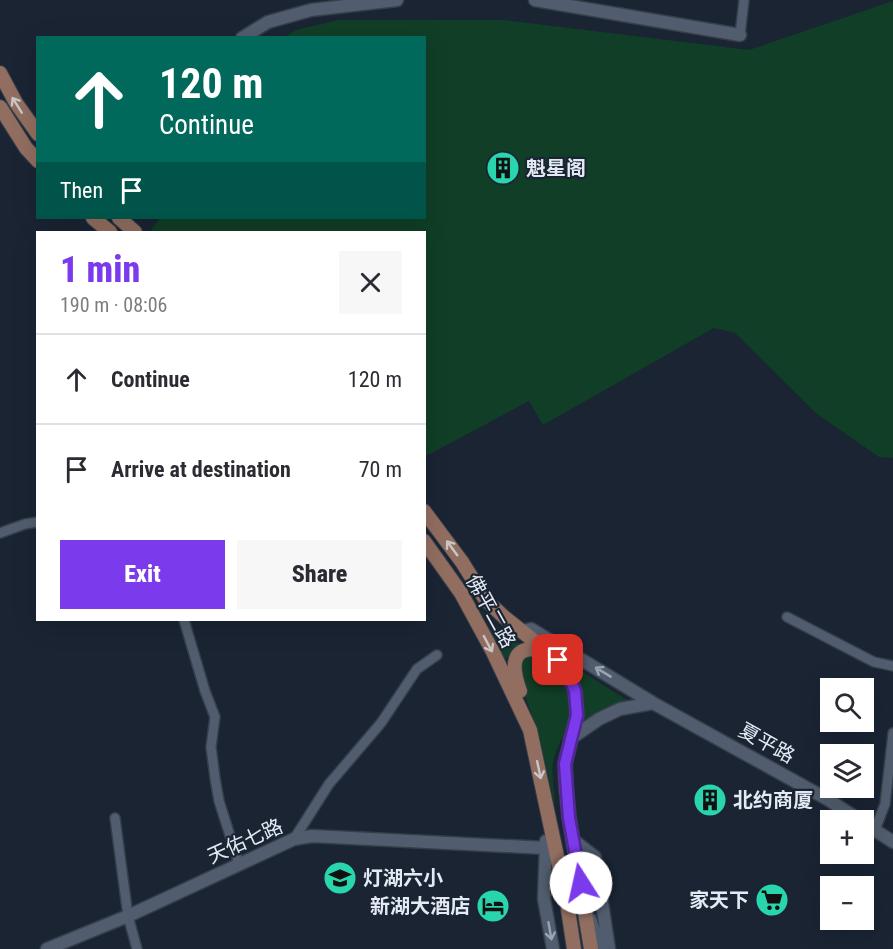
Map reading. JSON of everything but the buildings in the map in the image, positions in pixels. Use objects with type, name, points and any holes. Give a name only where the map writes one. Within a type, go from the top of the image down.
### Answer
[{"type":"main road","points":[[245,36],[268,22],[311,10],[397,0]]},
{"type":"main road","points":[[535,0],[740,36]]},
{"type":"main road","points":[[0,73],[16,103],[36,131]]},
{"type":"main road","points":[[0,107],[26,148],[36,159]]},
{"type":"main road","points":[[94,219],[109,231]]},
{"type":"main road","points":[[124,219],[134,231]]},
{"type":"main road","name":"佛平二路","points":[[426,514],[462,562],[485,599],[566,669],[575,691],[577,715],[570,739]]},
{"type":"main road","name":"佛平二路","points":[[426,544],[460,593],[493,652],[530,730],[567,903],[574,949]]},
{"type":"main road","name":"夏平路","points":[[522,631],[531,629],[653,703],[844,810]]},
{"type":"main road","points":[[530,730],[530,717],[514,675],[514,665],[520,652],[533,648],[547,652]]},
{"type":"main road","points":[[591,949],[569,818],[565,764],[570,739],[599,719],[620,709],[653,703]]},
{"type":"main road","points":[[547,810],[544,899],[553,949]]},
{"type":"main road","points":[[875,830],[893,842]]},
{"type":"main road","name":"天佑七路","points":[[47,949],[128,916],[294,839],[312,836],[546,848]]},
{"type":"main road","points":[[573,840],[595,857],[609,949]]},
{"type":"main road","points":[[580,880],[602,901]]},
{"type":"main road","points":[[584,902],[601,949]]},
{"type":"street","points":[[740,36],[744,0]]},
{"type":"street","points":[[0,533],[36,522]]},
{"type":"street","points":[[787,617],[874,662],[893,666]]},
{"type":"street","points":[[184,621],[215,717],[211,747],[215,778],[219,801],[239,864]]},
{"type":"street","points":[[294,839],[329,784],[381,723],[417,669],[437,655]]},
{"type":"street","points":[[875,830],[890,784],[893,733]]},
{"type":"street","points":[[115,818],[128,916],[137,949]]},
{"type":"green space","points":[[893,1],[893,458],[879,457],[817,414],[735,333],[714,328],[543,425],[529,401],[428,455],[426,454],[426,231],[151,230],[159,219],[426,219],[426,36],[286,36],[296,30],[338,20],[503,20],[749,50]]},
{"type":"green space","points":[[481,610],[499,629],[520,644],[505,660]]},
{"type":"green space","points":[[542,654],[563,676],[571,701],[567,726],[553,763],[555,807],[539,734],[516,672],[523,656]]},
{"type":"green space","points":[[573,666],[630,702],[581,728],[582,703]]},
{"type":"place","name":"魁星阁","points":[[503,168]]},
{"type":"place","name":"北约商厦","points":[[710,800]]},
{"type":"place","name":"灯湖六小","points":[[340,878]]},
{"type":"place","name":"家天下","points":[[772,900]]},
{"type":"place","name":"新湖大酒店","points":[[493,906]]},
{"type":"route","points":[[558,660],[566,669],[575,691],[577,715],[565,764],[569,818],[581,883]]}]
